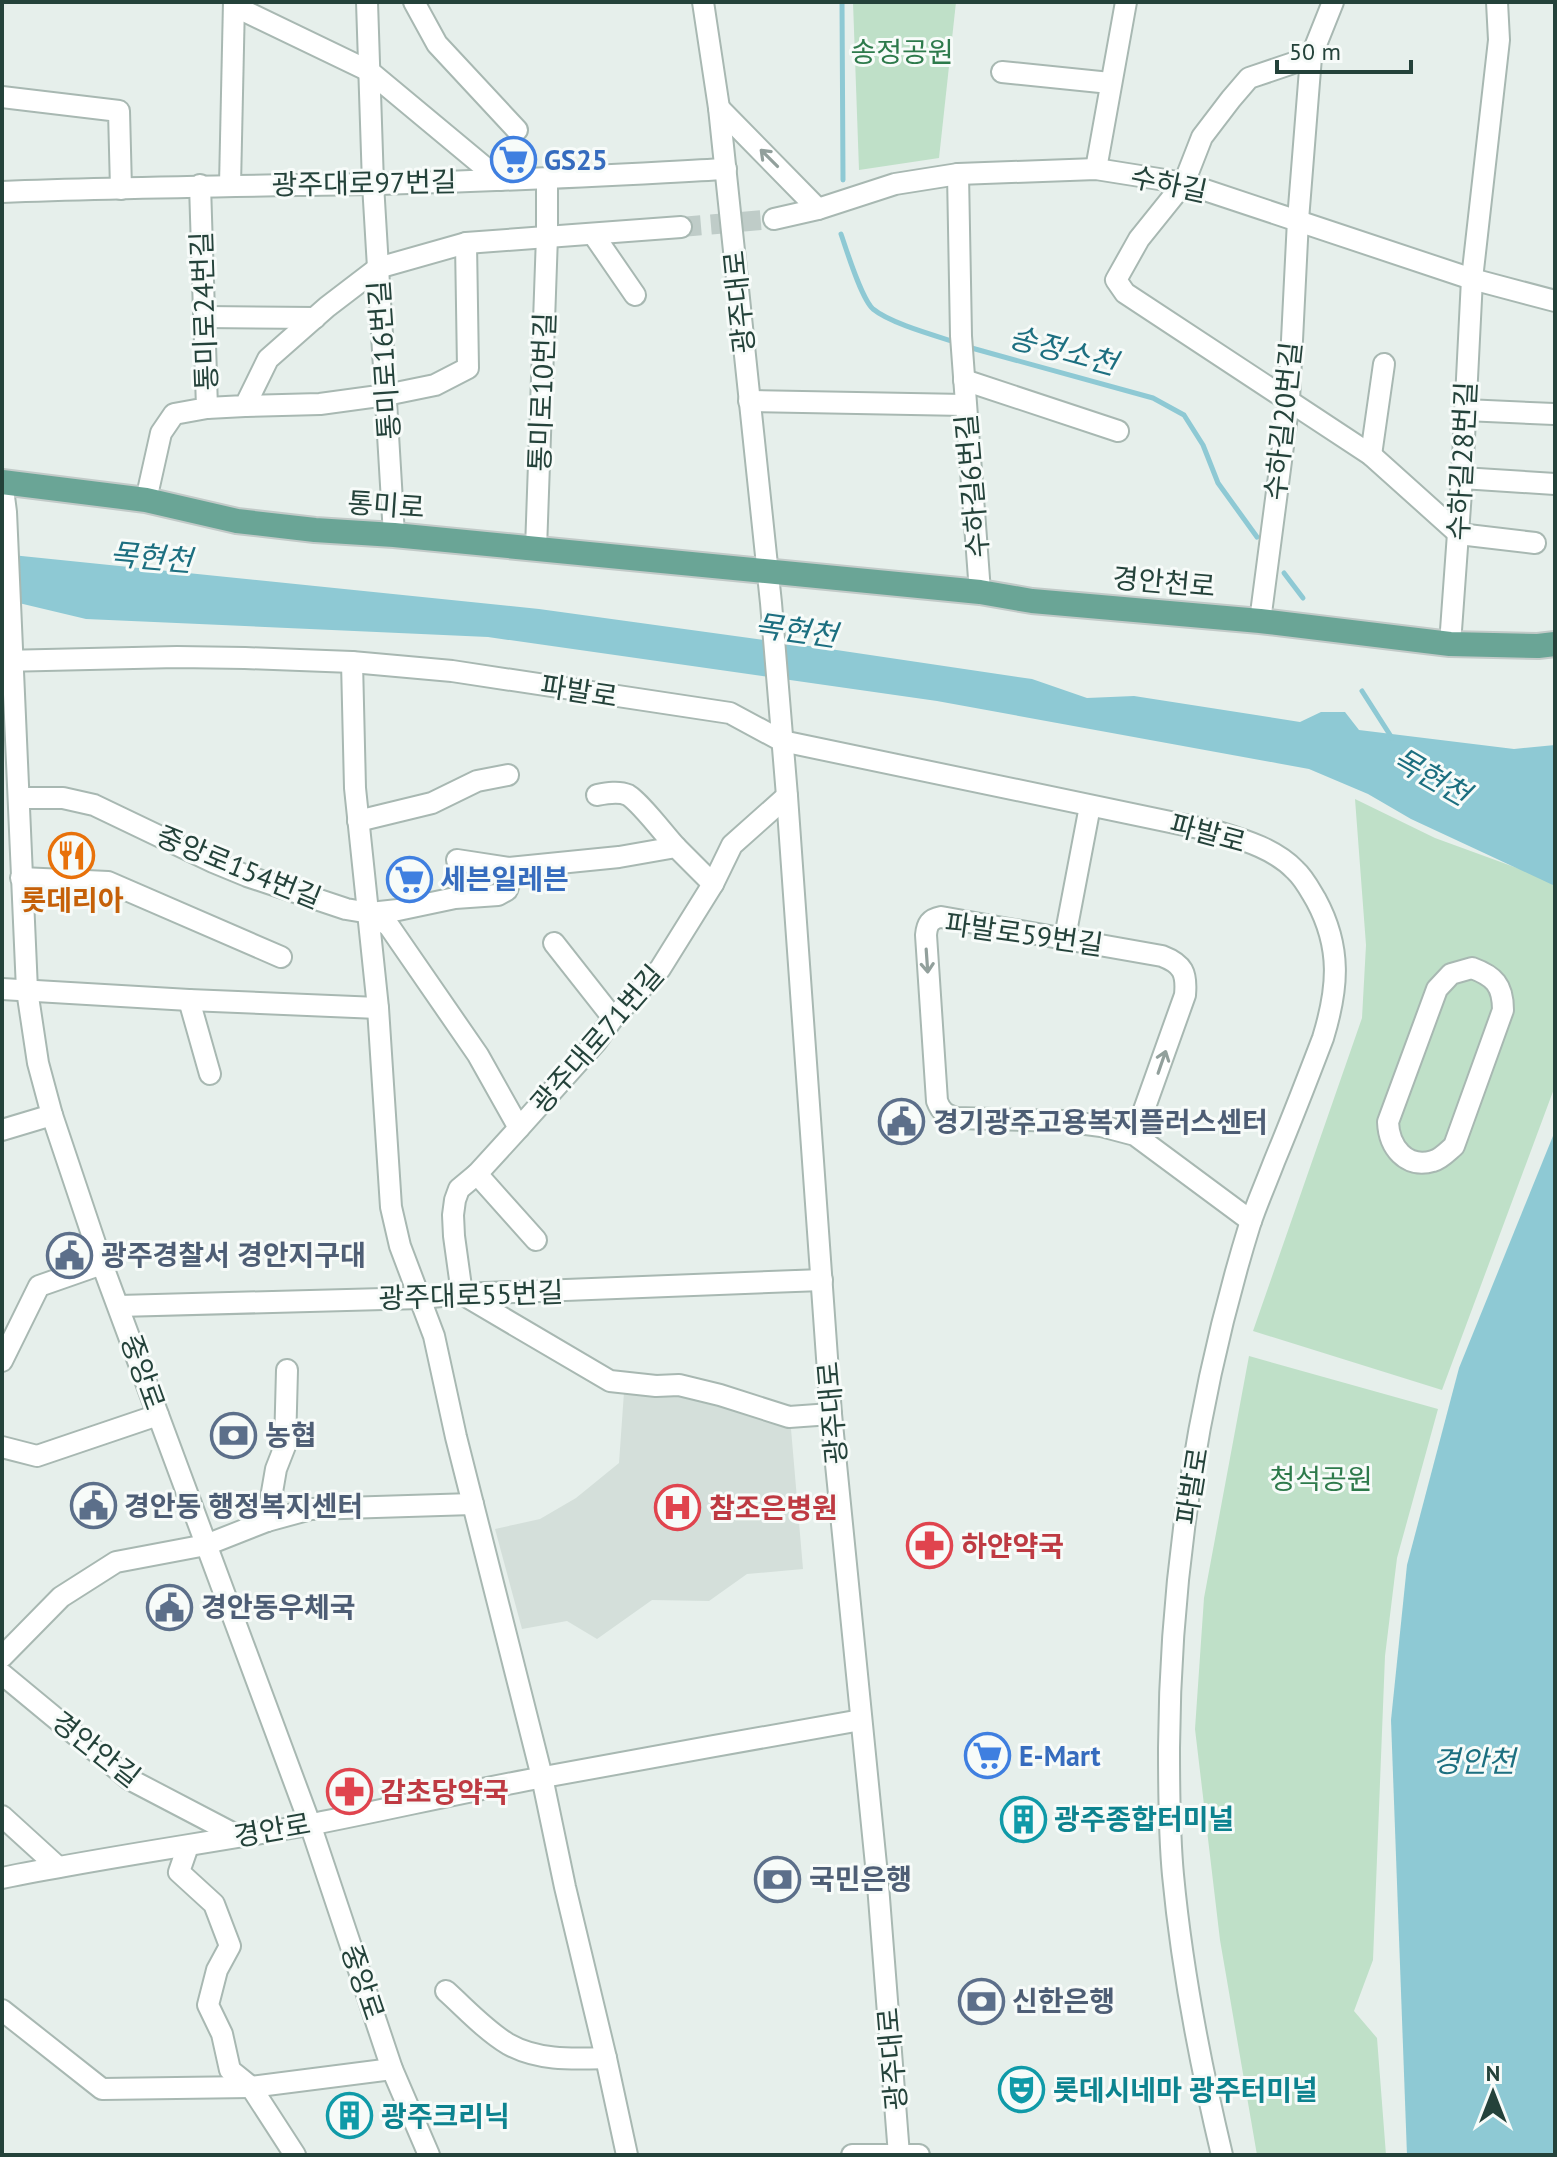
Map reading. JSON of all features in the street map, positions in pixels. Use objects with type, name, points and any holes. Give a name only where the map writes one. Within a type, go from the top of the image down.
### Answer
[{"type":"main road","name":"통미로","points":[[2,481],[146,500],[237,521],[768,572]]},
{"type":"main road","name":"경안천로","points":[[768,572],[980,592],[1032,601],[1260,621],[1450,644],[1555,644]]},
{"type":"street","name":"통미로16번길","points":[[367,2],[373,184],[394,535]]},
{"type":"street","points":[[414,2],[437,44],[517,130]]},
{"type":"street","name":"광주대로","points":[[703,2],[726,169],[771,603],[831,1414],[906,2155]]},
{"type":"street","points":[[1096,169],[1126,2]]},
{"type":"street","name":"수하길20번길","points":[[1260,621],[1289,400],[1298,220],[1311,57],[1333,2]]},
{"type":"street","name":"수하길28번길","points":[[1450,644],[1472,279],[1499,40],[1497,2]]},
{"type":"street","points":[[230,185],[234,4],[369,71],[500,180]]},
{"type":"street","points":[[1311,57],[1249,78],[1202,137],[1184,183],[1139,239],[1116,280],[1125,293],[1371,455],[1459,534],[1535,543]]},
{"type":"street","points":[[1002,72],[1110,83]]},
{"type":"street","points":[[2,97],[119,111],[121,189]]},
{"type":"street","points":[[719,108],[818,209]]},
{"type":"street","name":"광주대로97번길","points":[[2,192],[547,179],[726,169]]},
{"type":"street","name":"수하길","points":[[774,219],[818,209],[895,184],[958,174],[1096,169],[1184,183],[1472,279],[1555,301]]},
{"type":"street","name":"수하길6번길","points":[[958,174],[961,336],[980,592]]},
{"type":"street","name":"통미로10번길","points":[[536,549],[547,179]]},
{"type":"street","name":"통미로24번길","points":[[146,500],[161,433],[174,414],[207,408],[200,185]]},
{"type":"street","points":[[245,406],[268,359],[378,268],[466,243],[681,227]]},
{"type":"street","points":[[593,234],[635,295]]},
{"type":"street","points":[[207,408],[320,404],[386,395],[435,385],[468,368],[466,243]]},
{"type":"street","points":[[204,317],[315,318]]},
{"type":"street","points":[[1371,455],[1384,364]]},
{"type":"street","points":[[964,380],[1118,431]]},
{"type":"street","points":[[749,401],[965,405]]},
{"type":"street","points":[[1465,410],[1554,414]]},
{"type":"street","points":[[1462,478],[1555,484]]},
{"type":"street","name":"중앙로","points":[[2,481],[6,512],[9,658],[19,798],[27,990],[38,1063],[52,1115],[102,1264],[310,1824],[392,2069],[429,2155]]},
{"type":"street","name":"파발로","points":[[9,658],[177,657],[352,662],[452,671],[730,713],[782,741],[1218,832],[1248,841],[1294,868],[1323,913],[1336,963],[1336,986],[1323,1038],[1251,1221],[1219,1342],[1190,1491],[1179,1569],[1170,1702],[1172,1873],[1187,1990],[1222,2155]]},
{"type":"street","points":[[352,662],[355,788],[370,913],[391,1207],[400,1246],[434,1336],[456,1437],[542,1777],[627,2155]]},
{"type":"street","points":[[358,821],[432,803],[477,781],[508,775]]},
{"type":"street","points":[[597,795],[609,792],[626,794],[713,884]]},
{"type":"street","name":"광주대로71번길","points":[[462,1294],[453,1215],[459,1189],[477,1174],[596,1042],[613,1018],[660,969],[713,884],[732,845],[787,796]]},
{"type":"street","name":"중앙로154번길","points":[[19,798],[63,798],[94,805],[247,876],[346,909],[370,913],[455,898],[498,895],[507,890],[509,868]]},
{"type":"street","points":[[1065,937],[1090,806]]},
{"type":"street","points":[[457,860],[509,868],[619,857],[676,847]]},
{"type":"street","points":[[21,878],[108,882],[281,957]]},
{"type":"street","points":[[370,913],[389,926],[478,1055],[519,1128]]},
{"type":"street","name":"파발로59번길","points":[[1135,1135],[1185,995],[1183,971],[1174,960],[1065,937],[941,917],[933,919],[927,925],[926,935],[940,1110],[957,1118],[1063,1121],[1135,1135],[1251,1221]]},
{"type":"street","points":[[554,943],[613,1018]]},
{"type":"street","points":[[1472,968],[1489,975],[1503,994],[1503,1010],[1454,1146],[1436,1160],[1419,1163],[1399,1155],[1389,1136],[1388,1122],[1437,989],[1451,974],[1472,968]]},
{"type":"street","points":[[2,989],[378,1008]]},
{"type":"street","points":[[189,1000],[210,1074]]},
{"type":"street","points":[[2,1130],[52,1115]]},
{"type":"street","points":[[477,1174],[536,1240]]},
{"type":"street","points":[[2,1361],[39,1286],[102,1264]]},
{"type":"street","name":"광주대로55번길","points":[[119,1306],[421,1298],[822,1280]]},
{"type":"street","points":[[462,1294],[610,1381],[679,1385],[789,1417],[831,1414]]},
{"type":"street","points":[[267,1521],[276,1469],[285,1446],[287,1370]]},
{"type":"street","points":[[2,1447],[37,1456],[158,1415]]},
{"type":"street","points":[[2,1657],[61,1597],[116,1562],[206,1545],[267,1521],[311,1509],[473,1504]]},
{"type":"street","name":"경안안길","points":[[2,1674],[129,1779],[238,1836]]},
{"type":"street","name":"경안로","points":[[2,1878],[310,1824],[542,1777],[861,1720]]},
{"type":"street","points":[[2,1816],[58,1867]]},
{"type":"street","points":[[188,1846],[179,1872],[214,1904],[230,1946],[217,1970],[208,2005],[222,2034],[230,2070],[251,2087],[295,2155]]},
{"type":"street","points":[[446,1991],[491,2032],[519,2049],[550,2058],[606,2058]]},
{"type":"street","points":[[2,2010],[102,2089],[251,2087],[392,2069]]},
{"type":"street","points":[[852,2155],[906,2155]]},
{"type":"shaded area","name":"참조은병원","points":[[678,1389],[791,1429],[803,1569],[747,1574],[709,1601],[652,1600],[597,1639],[567,1621],[522,1629],[495,1529],[540,1519],[576,1498],[619,1463],[624,1392]]},
{"type":"green space","name":"송정공원","points":[[853,2],[956,2],[939,158],[859,170]]},
{"type":"green space","points":[[1355,799],[1435,838],[1550,880],[1555,889],[1555,1086],[1442,1390],[1253,1331],[1362,1018],[1366,945]]},
{"type":"green space","name":"청석공원","points":[[1249,1356],[1438,1409],[1397,1558],[1385,1656],[1373,1960],[1354,2011],[1377,2038],[1386,2155],[1257,2155],[1220,1940],[1195,1729],[1204,1598]]},
{"type":"water","name":"목현천","points":[[2,554],[539,609],[1032,679],[1087,698],[1134,696],[1300,722],[1321,712],[1345,712],[1359,730],[1514,749],[1555,745],[1555,886],[1411,819],[1368,794],[1309,769],[937,701],[488,637],[86,619],[2,599]]},
{"type":"water","name":"경안천","points":[[1555,1131],[1555,2155],[1407,2155],[1391,1720],[1407,1565],[1459,1368]]},
{"type":"waterway","name":"송정소천","points":[[842,2],[843,180]]},
{"type":"waterway","name":"송정소천","points":[[841,234],[859,285],[873,309],[901,324],[955,342]]},
{"type":"waterway","name":"송정소천","points":[[968,347],[1153,398],[1184,415],[1203,445],[1218,483],[1257,537]]},
{"type":"waterway","name":"송정소천","points":[[1284,573],[1303,598]]},
{"type":"waterway","name":"송정소천","points":[[1362,691],[1392,738]]},
{"type":"tunnel","points":[[681,227],[774,219]]},
{"type":"place","name":"GS25","points":[[513,160]]},
{"type":"place","name":"롯데리아","points":[[72,855]]},
{"type":"place","name":"세븐일레븐","points":[[409,879]]},
{"type":"place","name":"경기광주고용복지플러스센터","points":[[902,1122]]},
{"type":"place","name":"광주경찰서 경안지구대","points":[[70,1255]]},
{"type":"place","name":"농협","points":[[234,1435]]},
{"type":"place","name":"경안동 행정복지센터","points":[[93,1506]]},
{"type":"place","name":"참조은병원","points":[[678,1508]]},
{"type":"place","name":"하얀약국","points":[[930,1546]]},
{"type":"place","name":"경안동우체국","points":[[170,1607]]},
{"type":"place","name":"E-Mart","points":[[988,1756]]},
{"type":"place","name":"감초당약국","points":[[349,1792]]},
{"type":"place","name":"광주종합터미널","points":[[1023,1819]]},
{"type":"place","name":"국민은행","points":[[778,1879]]},
{"type":"place","name":"신한은행","points":[[981,2001]]},
{"type":"place","name":"롯데시네마 광주터미널","points":[[1022,2090]]},
{"type":"place","name":"광주크리닉","points":[[350,2116]]}]
